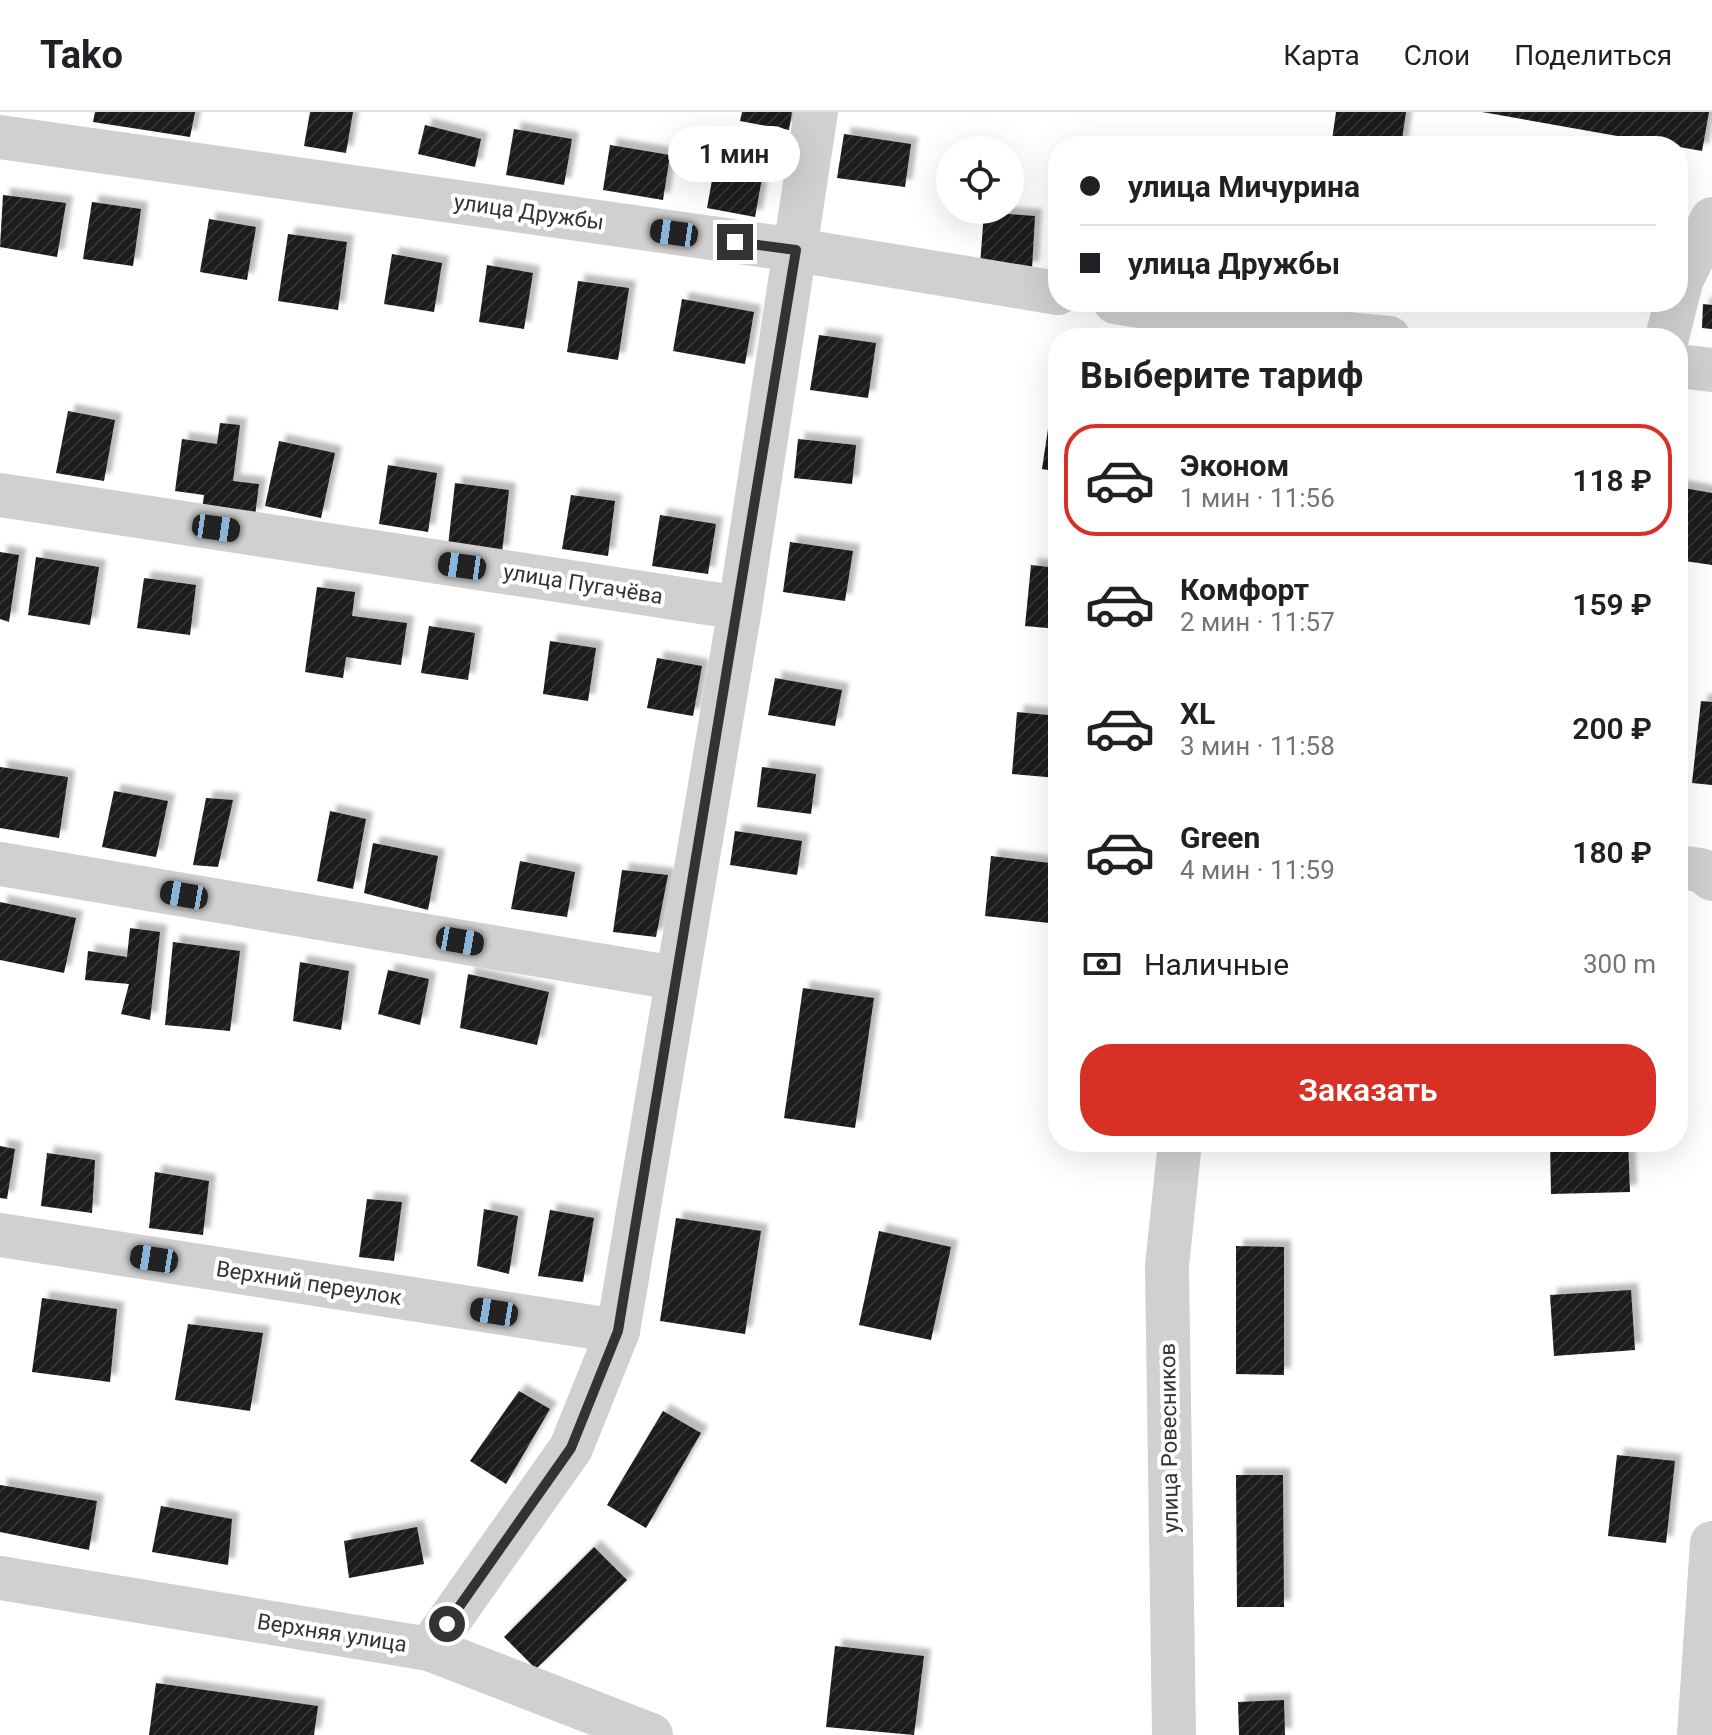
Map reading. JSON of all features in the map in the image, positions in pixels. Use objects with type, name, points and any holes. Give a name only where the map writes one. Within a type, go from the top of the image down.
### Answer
[{"type":"street","points":[[429,1649],[571,1448],[618,1331],[675,978],[740,608],[816,112]]},
{"type":"street","name":"улица Дружбы","points":[[0,137],[796,250],[1048,291]]},
{"type":"street","points":[[1688,267],[1712,219]]},
{"type":"street","points":[[1164,312],[1242,328]]},
{"type":"street","points":[[1688,367],[1712,370]]},
{"type":"street","name":"улица Пугачёва","points":[[0,495],[740,608]]},
{"type":"street","points":[[0,864],[675,978]]},
{"type":"street","points":[[1688,868],[1701,870],[1712,879]]},
{"type":"street","name":"улица Ровесников","points":[[1174,1735],[1167,1266],[1179,1152]]},
{"type":"street","name":"Верхний переулок","points":[[0,1235],[618,1331]]},
{"type":"street","points":[[1699,1735],[1712,1543]]},
{"type":"street","name":"Верхняя улица","points":[[0,1578],[429,1649],[651,1735]]},
{"type":"building","points":[[95,112],[195,112],[190,137],[93,122]]},
{"type":"building","points":[[310,112],[353,112],[346,153],[304,146]]},
{"type":"building","points":[[742,112],[792,112],[789,130],[740,121]]},
{"type":"building","points":[[1336,112],[1406,112],[1402,136],[1333,136]]},
{"type":"building","points":[[1482,112],[1709,112],[1702,151],[1688,149],[1688,136],[1617,136]]},
{"type":"building","points":[[425,125],[481,139],[475,167],[418,154]]},
{"type":"building","points":[[514,129],[572,139],[564,185],[506,175]]},
{"type":"building","points":[[844,134],[911,144],[905,187],[837,178]]},
{"type":"building","points":[[610,145],[670,155],[663,200],[603,190]]},
{"type":"building","points":[[716,158],[764,167],[755,217],[707,208]]},
{"type":"building","points":[[3,195],[66,203],[57,257],[0,247]]},
{"type":"building","points":[[92,202],[141,209],[133,266],[83,259]]},
{"type":"building","points":[[1024,215],[1035,216],[1032,269],[980,265],[983,224],[1024,224]]},
{"type":"building","points":[[209,219],[256,227],[247,280],[200,272]]},
{"type":"building","points":[[288,234],[347,242],[338,310],[278,301]]},
{"type":"building","points":[[392,254],[442,263],[434,312],[384,304]]},
{"type":"building","points":[[487,265],[533,273],[524,329],[479,322]]},
{"type":"building","points":[[578,281],[629,288],[618,360],[567,352]]},
{"type":"building","points":[[682,299],[754,312],[745,364],[673,351]]},
{"type":"building","points":[[1703,304],[1712,305],[1712,329],[1702,328]]},
{"type":"building","points":[[819,335],[876,343],[868,398],[810,390]]},
{"type":"building","points":[[68,411],[115,420],[104,481],[56,473]]},
{"type":"building","points":[[220,423],[240,425],[233,481],[259,484],[255,516],[202,510],[204,495],[175,491],[182,439],[217,444]]},
{"type":"building","points":[[1048,429],[1048,470],[1042,469]]},
{"type":"building","points":[[798,439],[856,445],[852,484],[794,478]]},
{"type":"building","points":[[279,441],[335,453],[321,518],[265,506]]},
{"type":"building","points":[[388,465],[437,473],[428,532],[379,524]]},
{"type":"building","points":[[455,483],[509,490],[502,553],[448,546]]},
{"type":"building","points":[[1688,489],[1712,493],[1712,565],[1688,561]]},
{"type":"building","points":[[571,495],[615,501],[608,556],[562,549]]},
{"type":"building","points":[[660,515],[716,524],[708,574],[652,566]]},
{"type":"building","points":[[790,542],[853,551],[845,601],[783,592]]},
{"type":"building","points":[[0,552],[19,555],[9,622],[0,619]]},
{"type":"building","points":[[36,557],[99,567],[90,625],[28,615]]},
{"type":"building","points":[[1031,565],[1048,567],[1048,628],[1025,626]]},
{"type":"building","points":[[144,578],[196,585],[190,635],[137,628]]},
{"type":"building","points":[[317,587],[355,592],[352,616],[407,623],[401,665],[346,657],[343,678],[305,672]]},
{"type":"building","points":[[429,626],[475,633],[468,680],[421,673]]},
{"type":"building","points":[[550,641],[596,648],[588,701],[543,694]]},
{"type":"building","points":[[657,658],[702,666],[693,716],[647,708]]},
{"type":"building","points":[[775,678],[842,690],[835,726],[768,715]]},
{"type":"building","points":[[1701,701],[1712,702],[1712,785],[1692,783]]},
{"type":"building","points":[[1017,712],[1048,715],[1048,777],[1012,774]]},
{"type":"building","points":[[0,767],[68,777],[59,838],[0,828]]},
{"type":"building","points":[[762,767],[816,774],[811,814],[757,807]]},
{"type":"building","points":[[114,791],[168,801],[156,857],[102,847]]},
{"type":"building","points":[[206,798],[233,800],[218,867],[193,865]]},
{"type":"building","points":[[330,811],[366,819],[353,889],[317,881]]},
{"type":"building","points":[[735,831],[802,841],[797,875],[730,865]]},
{"type":"building","points":[[373,843],[438,856],[428,910],[364,893]]},
{"type":"building","points":[[991,856],[1048,863],[1048,923],[985,916]]},
{"type":"building","points":[[520,861],[575,872],[567,917],[511,909]]},
{"type":"building","points":[[622,870],[668,875],[656,937],[613,932]]},
{"type":"building","points":[[0,902],[76,918],[64,973],[0,960]]},
{"type":"building","points":[[130,928],[160,932],[150,1020],[121,1014],[129,984],[85,980],[88,951],[127,957]]},
{"type":"building","points":[[173,942],[240,951],[230,1031],[165,1025]]},
{"type":"building","points":[[300,962],[349,971],[341,1030],[293,1021]]},
{"type":"building","points":[[388,970],[429,979],[420,1025],[378,1014]]},
{"type":"building","points":[[468,974],[549,992],[537,1045],[460,1028]]},
{"type":"building","points":[[803,988],[874,998],[855,1128],[784,1118]]},
{"type":"building","points":[[0,1146],[15,1149],[7,1199],[0,1198]]},
{"type":"building","points":[[1550,1152],[1628,1152],[1630,1192],[1551,1194]]},
{"type":"building","points":[[47,1153],[95,1160],[92,1213],[41,1206]]},
{"type":"building","points":[[155,1172],[209,1181],[203,1235],[149,1228]]},
{"type":"building","points":[[367,1199],[402,1202],[394,1261],[359,1257]]},
{"type":"building","points":[[484,1209],[518,1216],[509,1274],[477,1266]]},
{"type":"building","points":[[550,1210],[594,1218],[583,1282],[538,1276]]},
{"type":"building","points":[[676,1218],[761,1231],[745,1334],[660,1321]]},
{"type":"building","points":[[879,1231],[951,1247],[931,1340],[859,1325]]},
{"type":"building","points":[[1236,1246],[1284,1247],[1284,1375],[1236,1374]]},
{"type":"building","points":[[1631,1290],[1635,1350],[1554,1356],[1550,1295]]},
{"type":"building","points":[[42,1298],[117,1309],[110,1382],[32,1372]]},
{"type":"building","points":[[188,1324],[263,1333],[250,1411],[175,1400]]},
{"type":"building","points":[[519,1391],[550,1409],[506,1484],[470,1461]]},
{"type":"building","points":[[663,1411],[701,1433],[646,1528],[607,1505]]},
{"type":"building","points":[[1617,1455],[1675,1461],[1666,1543],[1608,1536]]},
{"type":"building","points":[[1236,1475],[1283,1475],[1284,1607],[1237,1607]]},
{"type":"building","points":[[0,1485],[97,1501],[89,1550],[0,1532]]},
{"type":"building","points":[[161,1506],[232,1519],[228,1565],[152,1552]]},
{"type":"building","points":[[417,1527],[424,1564],[349,1578],[344,1541]]},
{"type":"building","points":[[594,1547],[627,1580],[536,1669],[504,1637]]},
{"type":"building","points":[[835,1646],[924,1656],[914,1735],[826,1727]]},
{"type":"building","points":[[156,1683],[318,1706],[314,1735],[149,1735]]},
{"type":"building","points":[[1284,1700],[1285,1735],[1239,1735],[1238,1702]]},
{"type":"route","points":[[447,1624],[571,1448],[618,1331],[675,978],[740,608],[796,250],[735,242]]}]
